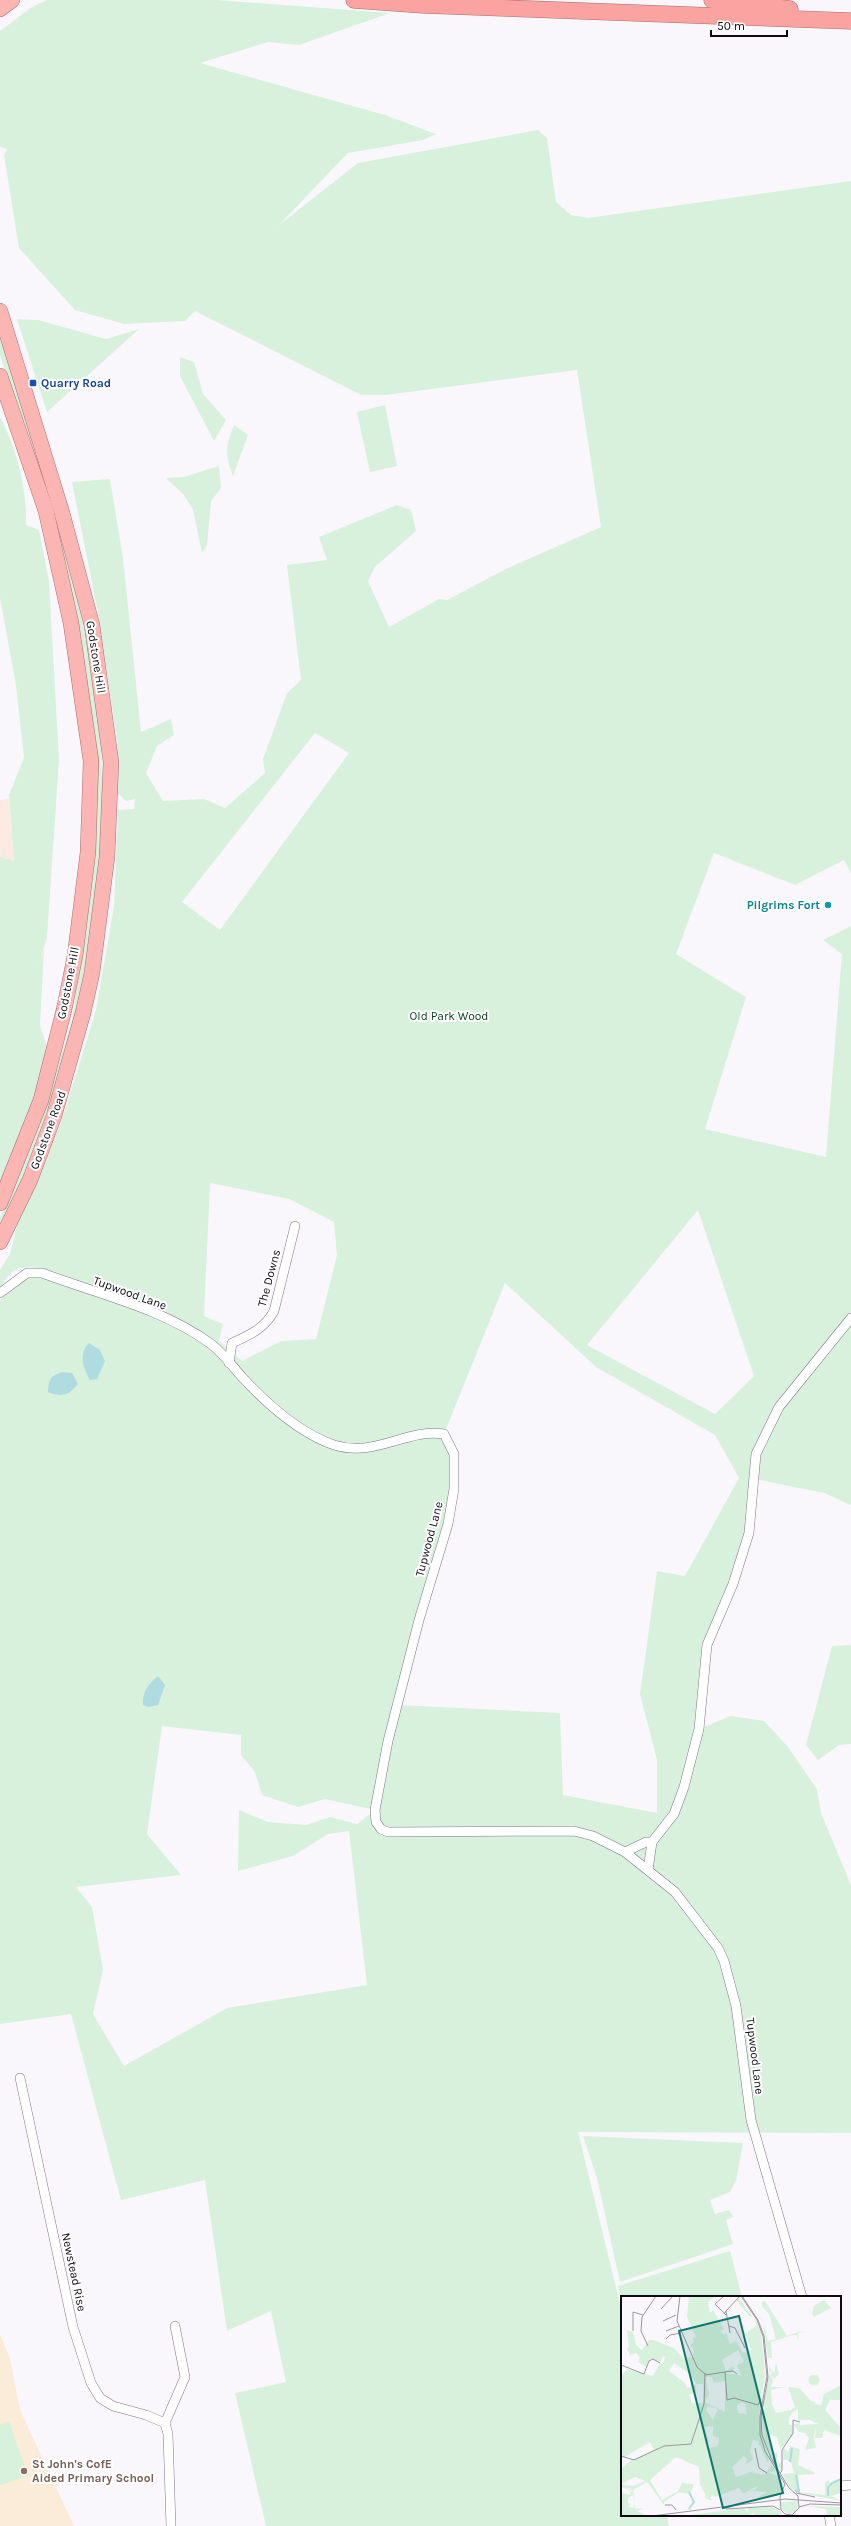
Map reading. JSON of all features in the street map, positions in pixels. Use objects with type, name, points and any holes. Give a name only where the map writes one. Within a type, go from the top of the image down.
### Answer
[{"type":"highway","points":[[0,10],[12,0]]},
{"type":"highway","points":[[354,0],[423,5],[851,21]]},
{"type":"highway","points":[[712,0],[851,16]]},
{"type":"highway","name":"Godstone Hill","points":[[0,311],[62,513],[92,625],[111,762],[107,857],[92,973],[83,1014]]},
{"type":"highway","name":"Godstone Hill","points":[[0,376],[46,511],[71,623],[91,761],[88,852],[75,956],[54,1050]]},
{"type":"highway","name":"Godstone Road","points":[[0,1242],[30,1180],[54,1116],[83,1014]]},
{"type":"highway","name":"Godstone Road","points":[[0,1203],[41,1100],[54,1050]]},
{"type":"street","name":"The Downs","points":[[229,1363],[232,1344],[252,1334],[268,1323],[274,1311],[295,1226]]},
{"type":"street","name":"Tupwood Lane","points":[[0,1293],[27,1273],[42,1272],[151,1311],[212,1345],[261,1396],[290,1420],[311,1433],[334,1444],[350,1448],[382,1446],[430,1432],[444,1434],[454,1454],[454,1489],[448,1524],[419,1620],[388,1741],[375,1810],[376,1822],[381,1829],[394,1833],[574,1831],[593,1836],[625,1852],[675,1892],[718,1948],[724,1961],[736,2006],[751,2120],[802,2296]]},
{"type":"street","points":[[648,1870],[652,1842],[674,1814],[684,1787],[699,1729],[707,1645],[733,1584],[749,1533],[756,1454],[779,1407],[851,1318]]},
{"type":"street","points":[[625,1852],[646,1842],[652,1842]]},
{"type":"street","name":"Newstead Rise","points":[[20,2078],[73,2327],[92,2383],[100,2398],[113,2406],[146,2415],[165,2423]]},
{"type":"street","points":[[171,2526],[168,2475],[168,2434],[165,2423],[185,2377],[176,2326]]},
{"type":"street","points":[[841,2486],[851,2485]]},
{"type":"street","points":[[829,2516],[831,2526]]},
{"type":"shaded area","points":[[9,799],[14,862],[0,857],[0,800]]},
{"type":"shaded area","name":"St John's CofE Aided Primary School","points":[[0,2334],[10,2359],[20,2410],[74,2526],[0,2526]]},
{"type":"green space","name":"Old Park Wood","points":[[47,0],[216,0],[390,13],[299,45],[268,42],[200,63],[385,115],[436,134],[423,140],[348,153],[279,225],[358,163],[538,130],[547,138],[556,202],[571,215],[588,218],[851,181],[851,873],[844,860],[795,885],[714,853],[676,954],[746,997],[705,1129],[826,1157],[842,954],[823,940],[851,926],[851,1505],[824,1493],[755,1479],[749,1533],[707,1645],[699,1729],[731,1716],[764,1721],[788,1747],[817,1789],[821,1813],[851,1885],[851,2133],[578,2132],[621,2308],[621,2516],[667,2516],[669,2526],[266,2526],[235,2393],[286,2382],[271,2311],[227,2331],[205,2180],[121,2200],[71,2014],[0,2024],[0,1300],[27,1278],[42,1278],[88,1294],[82,1284],[48,1270],[29,1267],[20,1268],[12,1272],[0,1287],[0,1270],[10,1254],[20,1213],[61,1123],[96,1010],[114,906],[118,810],[134,809],[135,799],[126,801],[115,791],[118,745],[98,613],[72,482],[110,479],[123,558],[141,732],[171,719],[174,735],[157,746],[146,773],[163,801],[204,799],[225,808],[265,773],[263,759],[287,693],[301,680],[287,565],[327,560],[319,537],[397,505],[411,510],[416,531],[375,567],[368,581],[389,627],[439,599],[447,600],[506,569],[601,527],[577,370],[386,395],[361,395],[195,311],[185,321],[124,324],[75,310],[19,248],[4,155],[7,149],[0,147],[0,31],[32,7]],"holes":[[[315,733],[349,753],[220,930],[182,902]],[[210,1183],[289,1199],[334,1222],[337,1255],[316,1339],[281,1341],[242,1361],[219,1341],[223,1324],[204,1316]],[[698,1210],[754,1376],[715,1414],[587,1345]],[[505,1283],[596,1367],[715,1435],[739,1478],[685,1576],[657,1571],[640,1694],[657,1760],[657,1813],[563,1795],[560,1713],[397,1705],[448,1524],[454,1454],[444,1434]],[[162,1726],[241,1735],[241,1755],[255,1772],[262,1795],[298,1807],[325,1799],[375,1810],[357,1824],[330,1817],[306,1825],[268,1822],[239,1810],[238,1871],[293,1856],[328,1834],[349,1831],[367,1985],[227,2008],[124,2066],[93,2014],[103,1970],[92,1907],[76,1887],[181,1875],[147,1834]]]},
{"type":"green space","points":[[17,319],[38,320],[106,339],[139,329],[47,412]]},
{"type":"green space","points":[[0,332],[49,488],[81,606],[89,646],[98,710],[102,776],[101,841],[95,906],[85,971],[71,1035],[54,1097],[33,1159],[0,1231],[0,1217],[39,1128],[72,1020],[89,908],[95,852],[96,802],[47,501],[0,355]]},
{"type":"green space","points":[[180,357],[194,362],[203,394],[226,420],[214,441],[180,376]]},
{"type":"green space","points":[[385,405],[397,466],[370,472],[357,412]]},
{"type":"green space","points":[[0,417],[16,455],[20,469],[25,497],[26,525],[39,530],[49,581],[59,760],[47,938],[38,967],[44,949],[40,1025],[47,1047],[46,1060],[37,1093],[0,1189],[0,857],[14,861],[9,795],[24,758],[16,685],[0,598]]},
{"type":"green space","points":[[234,425],[248,435],[233,476],[227,456],[227,450]]},
{"type":"green space","points":[[219,466],[221,488],[211,501],[207,545],[202,553],[193,509],[183,494],[166,478],[184,477]]},
{"type":"green space","points":[[851,1645],[851,1744],[839,1745],[818,1760],[806,1745],[832,1646]]},
{"type":"green space","points":[[583,2136],[743,2143],[736,2181],[730,2192],[710,2200],[715,2214],[729,2210],[733,2217],[726,2220],[733,2244],[620,2282],[597,2178]]},
{"type":"green space","points":[[730,2251],[742,2296],[621,2296],[621,2298],[618,2286]]},
{"type":"green space","points":[[9,2421],[28,2476],[0,2485],[0,2424]]},
{"type":"water","points":[[89,1343],[100,1350],[105,1361],[97,1379],[90,1380],[85,1371],[83,1361],[84,1352]]},
{"type":"water","points":[[62,1372],[72,1373],[78,1384],[71,1391],[65,1394],[57,1395],[48,1392],[51,1379],[55,1375]]},
{"type":"water","points":[[158,1676],[165,1685],[158,1705],[149,1707],[143,1705],[146,1689]]},
{"type":"place","name":"Quarry Road","points":[[33,383]]},
{"type":"place","name":"Pilgrims Fort","points":[[828,905]]},
{"type":"place","name":"St John's CofE Aided Primary School","points":[[24,2471]]}]
